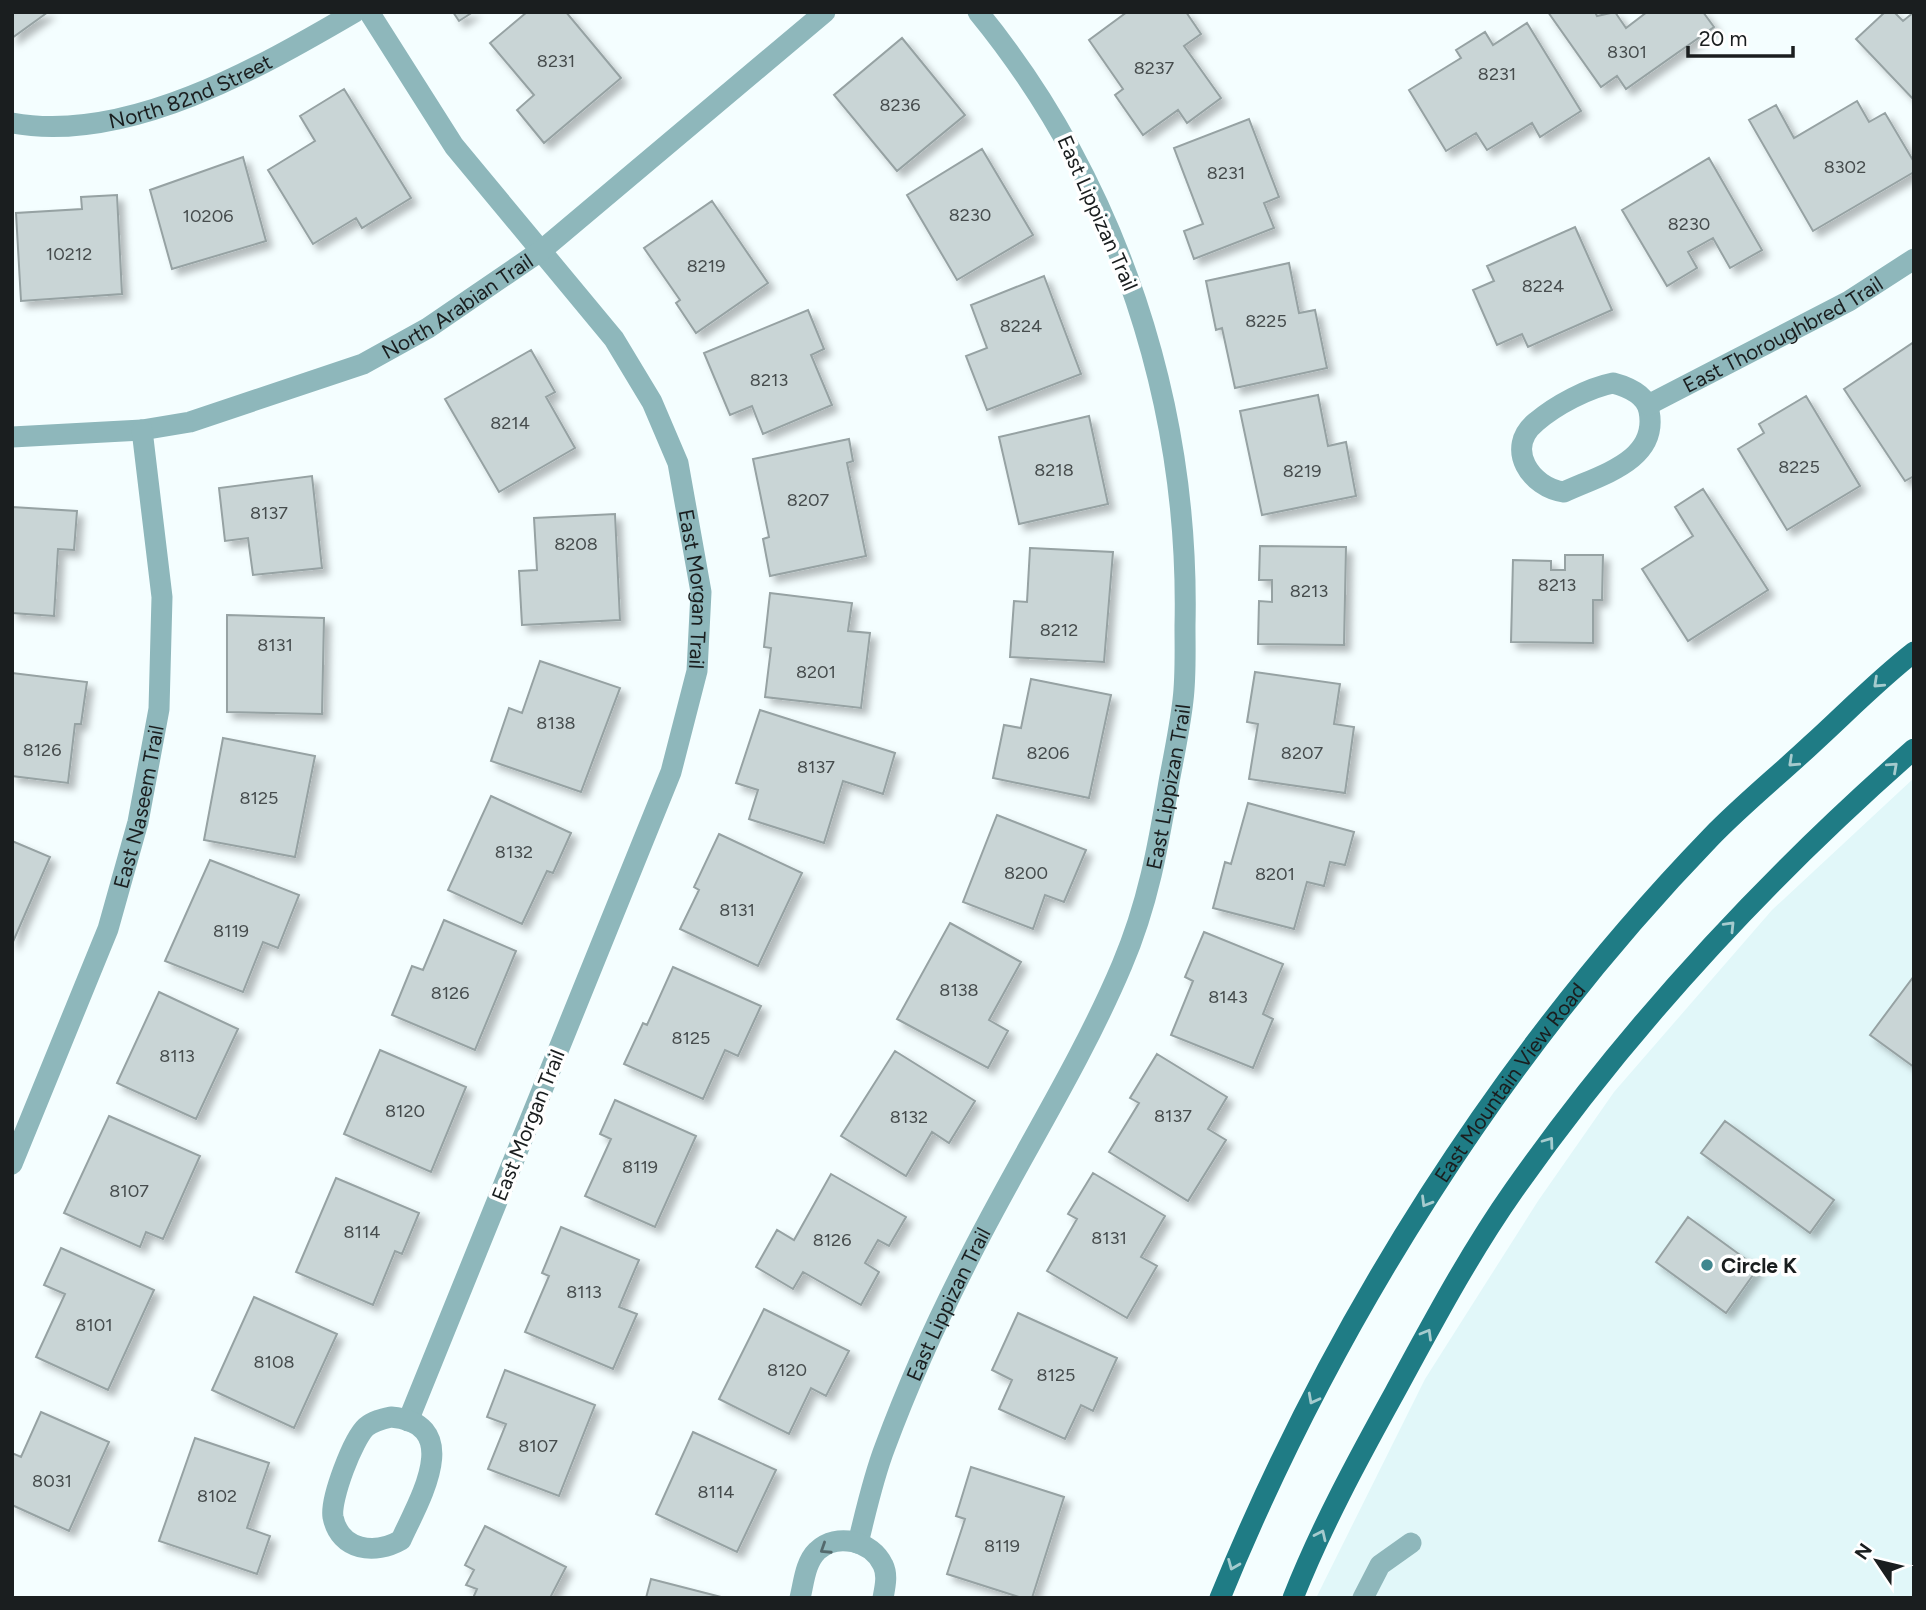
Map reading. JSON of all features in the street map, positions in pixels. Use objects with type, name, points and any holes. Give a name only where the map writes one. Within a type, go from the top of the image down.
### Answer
[{"type":"main road","name":"East Mountain View Road","points":[[1220,1598],[1267,1488],[1342,1344],[1443,1174],[1506,1083],[1563,1006],[1712,836],[1914,652]]},
{"type":"main road","points":[[1293,1598],[1331,1514],[1421,1345],[1512,1193],[1564,1121],[1717,940],[1841,813],[1914,749]]},
{"type":"street","name":"North 82nd Street","points":[[12,123],[35,127],[116,119],[190,97],[256,68],[355,12]]},
{"type":"street","name":"East Morgan Trail","points":[[369,12],[454,146],[614,339],[652,402],[678,463],[701,592],[697,671],[671,772],[408,1421]]},
{"type":"street","name":"North Arabian Trail","points":[[12,437],[142,430],[190,422],[363,364],[439,322],[542,250],[825,12]]},
{"type":"street","name":"East Lippizan Trail","points":[[858,1543],[883,1451],[925,1348],[966,1263],[1090,1033],[1122,963],[1153,878],[1184,698],[1186,577],[1177,460],[1147,329],[1107,223],[1059,126],[1009,50],[978,12]]},
{"type":"street","name":"East Thoroughbred Trail","points":[[1648,405],[1849,302],[1914,259]]},
{"type":"street","points":[[1613,383],[1626,386],[1648,405],[1651,428],[1648,441],[1641,453],[1627,463],[1564,492],[1541,485],[1526,467],[1523,445],[1535,422],[1595,386],[1613,383]]},
{"type":"street","name":"East Naseem Trail","points":[[12,1164],[108,929],[138,822],[159,709],[162,597],[142,430]]},
{"type":"street","points":[[391,1417],[408,1421],[426,1435],[432,1447],[433,1460],[429,1477],[401,1540],[378,1550],[354,1546],[338,1530],[332,1505],[356,1439],[379,1419],[391,1417]]},
{"type":"street","points":[[800,1598],[807,1567],[817,1551],[839,1541],[858,1543],[876,1555],[884,1566],[886,1578],[883,1598]]},
{"type":"street","points":[[1363,1598],[1380,1565],[1410,1543]]},
{"type":"shaded area","points":[[1914,778],[1914,1598],[1316,1598],[1425,1379],[1538,1201],[1614,1092],[1772,910]]},
{"type":"building","points":[[12,12],[48,12],[12,38]]},
{"type":"building","points":[[453,12],[473,12],[459,21]]},
{"type":"building","points":[[527,12],[566,12],[621,78],[544,143],[517,110],[534,95],[490,43]]},
{"type":"building","points":[[1127,12],[1186,12],[1201,34],[1184,46],[1221,98],[1187,123],[1178,110],[1143,135],[1115,95],[1123,89],[1089,40]]},
{"type":"building","points":[[1548,12],[1595,12],[1597,16],[1615,12],[1626,28],[1647,12],[1703,12],[1714,27],[1626,89],[1617,76],[1601,87]]},
{"type":"building","points":[[1885,12],[1894,12],[1903,21],[1914,12],[1914,100],[1856,39]]},
{"type":"building","points":[[1527,23],[1581,111],[1540,137],[1532,123],[1487,150],[1476,133],[1446,151],[1409,90],[1461,58],[1456,50],[1485,32],[1493,45]]},
{"type":"building","points":[[902,38],[965,115],[897,171],[834,95]]},
{"type":"building","points":[[344,89],[411,198],[362,228],[356,218],[313,244],[268,170],[315,141],[300,116]]},
{"type":"building","points":[[1857,101],[1869,122],[1885,113],[1914,162],[1914,172],[1813,231],[1749,120],[1776,105],[1794,138]]},
{"type":"building","points":[[1249,119],[1279,197],[1264,203],[1274,228],[1194,259],[1184,231],[1203,224],[1174,148]]},
{"type":"building","points":[[982,149],[1033,235],[957,280],[907,195]]},
{"type":"building","points":[[243,157],[266,241],[172,269],[150,190]]},
{"type":"building","points":[[1709,158],[1762,250],[1730,268],[1713,238],[1688,252],[1697,268],[1667,286],[1622,210]]},
{"type":"building","points":[[117,195],[122,294],[21,301],[16,213],[82,209],[81,197]]},
{"type":"building","points":[[712,201],[768,283],[696,333],[676,303],[680,300],[644,248]]},
{"type":"building","points":[[1575,227],[1612,310],[1528,347],[1522,334],[1497,345],[1473,290],[1494,281],[1487,266]]},
{"type":"building","points":[[1289,263],[1299,313],[1315,310],[1327,368],[1235,388],[1222,328],[1216,330],[1206,281]]},
{"type":"building","points":[[1044,276],[1081,374],[987,410],[966,356],[987,348],[971,305]]},
{"type":"building","points":[[808,310],[824,349],[811,355],[832,405],[763,434],[752,406],[730,415],[704,353]]},
{"type":"building","points":[[1914,342],[1914,476],[1905,481],[1844,389]]},
{"type":"building","points":[[531,350],[555,392],[546,397],[575,448],[499,492],[445,399]]},
{"type":"building","points":[[1318,395],[1328,446],[1346,442],[1356,496],[1262,515],[1240,411]]},
{"type":"building","points":[[1806,396],[1860,486],[1787,530],[1738,449],[1764,433],[1759,424]]},
{"type":"building","points":[[1089,416],[1108,504],[1019,524],[999,437]]},
{"type":"building","points":[[849,439],[853,461],[847,463],[866,556],[770,576],[763,539],[769,537],[753,459]]},
{"type":"building","points":[[312,476],[322,568],[253,575],[248,538],[225,541],[219,488]]},
{"type":"building","points":[[1703,489],[1768,590],[1688,641],[1642,569],[1693,536],[1675,507]]},
{"type":"building","points":[[12,507],[77,511],[74,550],[58,549],[54,616],[12,613]]},
{"type":"building","points":[[615,514],[620,620],[522,625],[519,571],[537,570],[534,518]]},
{"type":"building","points":[[1260,546],[1346,547],[1344,645],[1258,644],[1259,601],[1272,602],[1272,580],[1259,580]]},
{"type":"building","points":[[1030,548],[1113,552],[1104,662],[1010,657],[1014,601],[1027,602]]},
{"type":"building","points":[[1565,555],[1603,555],[1602,600],[1593,600],[1593,643],[1511,642],[1513,560],[1551,561],[1551,570],[1565,570]]},
{"type":"building","points":[[770,593],[852,603],[848,631],[870,633],[861,708],[765,697],[771,648],[764,647]]},
{"type":"building","points":[[227,615],[324,618],[322,714],[227,712]]},
{"type":"building","points":[[540,661],[620,688],[581,792],[491,761],[509,708],[522,713]]},
{"type":"building","points":[[1255,672],[1340,684],[1334,724],[1354,727],[1345,793],[1249,779],[1258,724],[1247,722]]},
{"type":"building","points":[[12,673],[87,682],[81,724],[75,724],[68,783],[12,776]]},
{"type":"building","points":[[1031,679],[1111,695],[1089,798],[993,778],[1004,725],[1021,728]]},
{"type":"building","points":[[760,710],[895,753],[883,794],[843,781],[824,843],[749,819],[758,790],[736,783]]},
{"type":"building","points":[[223,738],[315,756],[295,857],[204,840]]},
{"type":"building","points":[[491,796],[571,833],[553,873],[547,871],[522,924],[448,890]]},
{"type":"building","points":[[1248,803],[1354,832],[1345,865],[1330,862],[1324,886],[1307,882],[1294,929],[1213,908],[1225,862],[1231,864]]},
{"type":"building","points":[[997,815],[1086,850],[1064,902],[1045,895],[1033,929],[963,902]]},
{"type":"building","points":[[719,834],[802,873],[758,966],[680,929],[699,890],[694,887]]},
{"type":"building","points":[[12,841],[50,857],[12,944]]},
{"type":"building","points":[[210,860],[299,895],[278,948],[263,942],[243,992],[165,961]]},
{"type":"building","points":[[444,920],[516,951],[475,1050],[392,1015],[412,966],[423,970]]},
{"type":"building","points":[[950,923],[1021,962],[989,1020],[1008,1031],[988,1068],[897,1019]]},
{"type":"building","points":[[1204,932],[1283,964],[1263,1014],[1273,1019],[1253,1068],[1171,1035],[1193,981],[1185,977]]},
{"type":"building","points":[[673,967],[761,1006],[738,1056],[725,1050],[703,1099],[624,1064],[643,1023],[647,1025]]},
{"type":"building","points":[[1914,976],[1914,1067],[1870,1035]]},
{"type":"building","points":[[159,992],[238,1029],[196,1119],[117,1083]]},
{"type":"building","points":[[380,1050],[466,1087],[431,1172],[344,1134]]},
{"type":"building","points":[[895,1051],[975,1101],[949,1143],[932,1132],[906,1176],[841,1136]]},
{"type":"building","points":[[1157,1054],[1227,1097],[1208,1129],[1226,1140],[1188,1201],[1109,1152],[1139,1103],[1130,1098]]},
{"type":"building","points":[[615,1100],[696,1136],[655,1227],[585,1196],[611,1139],[600,1134]]},
{"type":"building","points":[[109,1116],[200,1156],[163,1239],[146,1232],[140,1247],[64,1213]]},
{"type":"building","name":"Circle K","points":[[1725,1121],[1834,1200],[1810,1233],[1701,1153]]},
{"type":"building","points":[[1093,1173],[1165,1216],[1141,1257],[1157,1266],[1127,1318],[1047,1271],[1077,1219],[1068,1214]]},
{"type":"building","points":[[831,1174],[906,1217],[889,1246],[878,1240],[865,1263],[879,1272],[861,1305],[803,1272],[793,1289],[756,1267],[777,1230],[794,1240]]},
{"type":"building","points":[[336,1178],[419,1213],[402,1254],[395,1251],[373,1305],[296,1272]]},
{"type":"building","name":"Circle K","points":[[1688,1217],[1758,1268],[1726,1313],[1656,1262]]},
{"type":"building","points":[[561,1227],[639,1260],[619,1307],[637,1314],[613,1369],[525,1332],[549,1276],[542,1273]]},
{"type":"building","points":[[61,1248],[154,1290],[108,1390],[36,1357],[65,1294],[44,1285]]},
{"type":"building","points":[[254,1297],[337,1334],[294,1428],[212,1390]]},
{"type":"building","points":[[764,1309],[849,1351],[826,1396],[811,1388],[789,1434],[719,1399]]},
{"type":"building","points":[[1018,1313],[1117,1358],[1093,1411],[1081,1405],[1065,1439],[999,1409],[1012,1380],[992,1370]]},
{"type":"building","points":[[505,1370],[595,1405],[559,1496],[488,1469],[506,1424],[487,1417]]},
{"type":"building","points":[[41,1412],[109,1442],[69,1531],[12,1505],[12,1453],[21,1457]]},
{"type":"building","points":[[693,1432],[776,1470],[737,1552],[656,1514]]},
{"type":"building","points":[[195,1438],[269,1463],[247,1528],[270,1536],[257,1574],[159,1541]]},
{"type":"building","points":[[971,1467],[1064,1497],[1032,1598],[1022,1598],[947,1574],[965,1519],[956,1516]]},
{"type":"building","points":[[485,1526],[566,1567],[550,1598],[473,1598],[477,1589],[466,1585],[474,1570],[465,1565]]},
{"type":"building","points":[[651,1579],[725,1598],[646,1598]]},
{"type":"place","name":"Circle K","points":[[1707,1265]]}]
